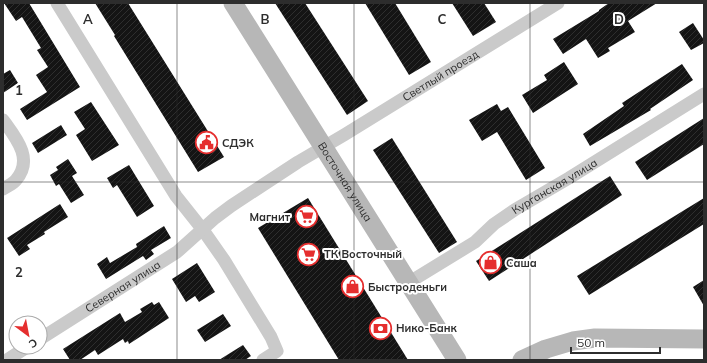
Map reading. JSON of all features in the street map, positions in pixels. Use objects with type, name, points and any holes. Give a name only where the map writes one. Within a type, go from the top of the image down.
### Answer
[{"type":"main road","name":"Восточная улица","points":[[233,3],[457,360]]},
{"type":"main road","points":[[522,360],[546,349],[573,341],[595,338],[704,339]]},
{"type":"street","points":[[57,3],[176,196],[203,230],[232,273],[271,337],[277,351],[263,360]]},
{"type":"street","name":"Светлый проезд","points":[[203,230],[231,206],[292,165],[558,3]]},
{"type":"street","name":"Курганская улица","points":[[408,283],[475,242],[494,224],[516,209],[569,178],[704,94]]},
{"type":"street","points":[[3,120],[16,138],[24,157],[23,168],[15,181],[3,189]]},
{"type":"street","name":"Северная улица","points":[[48,334],[177,252],[203,230]]},
{"type":"building","points":[[4,3],[29,3],[80,87],[27,120],[20,109],[47,92],[36,75],[48,67],[37,50],[41,48],[22,17],[16,21]]},
{"type":"building","points":[[95,3],[128,3],[224,157],[198,172]]},
{"type":"building","points":[[275,3],[305,3],[368,101],[347,115]]},
{"type":"building","points":[[365,3],[395,3],[431,62],[409,75]]},
{"type":"building","points":[[452,3],[484,3],[496,22],[473,36]]},
{"type":"building","points":[[609,3],[657,3],[628,21],[635,32],[608,48],[610,51],[598,58],[586,39],[563,54],[553,39],[599,11]]},
{"type":"building","points":[[693,23],[704,40],[704,43],[691,50],[679,32]]},
{"type":"building","points":[[564,62],[578,84],[533,113],[522,95],[547,80],[544,75]]},
{"type":"building","points":[[682,64],[693,80],[650,109],[651,110],[590,146],[583,134],[624,106],[622,103]]},
{"type":"building","points":[[10,70],[18,83],[3,93],[3,74]]},
{"type":"building","points":[[91,102],[119,145],[92,161],[76,135],[85,129],[74,112]]},
{"type":"building","points":[[497,104],[501,111],[508,107],[545,168],[526,180],[497,132],[482,141],[469,120]]},
{"type":"building","points":[[704,118],[704,144],[647,180],[635,162]]},
{"type":"building","points":[[61,125],[67,135],[38,153],[32,143]]},
{"type":"building","points":[[392,138],[457,242],[439,253],[373,150]]},
{"type":"building","points":[[68,159],[77,173],[72,176],[84,195],[71,203],[59,184],[56,186],[50,175],[58,170],[56,167]]},
{"type":"building","points":[[129,165],[154,206],[137,217],[117,185],[113,188],[107,178]]},
{"type":"building","points":[[610,176],[622,195],[489,281],[476,261]]},
{"type":"building","name":"ТК Восточный","points":[[308,198],[408,360],[339,360],[258,228]]},
{"type":"building","points":[[704,198],[704,224],[589,295],[577,276]]},
{"type":"building","points":[[60,204],[68,217],[27,245],[30,249],[19,256],[7,238]]},
{"type":"building","points":[[164,226],[171,238],[151,250],[154,254],[146,260],[143,256],[106,279],[97,264],[107,257],[110,263],[137,247],[136,244]]},
{"type":"building","points":[[197,263],[215,292],[199,302],[195,296],[186,302],[172,279]]},
{"type":"building","points":[[704,280],[704,306],[693,287]]},
{"type":"building","points":[[152,302],[154,305],[159,302],[169,318],[129,344],[128,341],[125,343],[123,339],[98,355],[95,350],[80,360],[70,360],[63,349],[120,313],[125,322],[142,312],[140,309]]},
{"type":"building","points":[[223,314],[231,326],[205,342],[197,330]]},
{"type":"building","points":[[243,345],[251,356],[245,360],[219,360]]},
{"type":"place","name":"СДЭК","points":[[206,143]]},
{"type":"place","name":"Магнит","points":[[306,217]]},
{"type":"place","name":"ТК Восточный","points":[[308,254]]},
{"type":"place","name":"Саша","points":[[490,263]]},
{"type":"place","name":"Быстроденьги","points":[[352,287]]},
{"type":"place","name":"Нико-Банк","points":[[381,328]]}]
